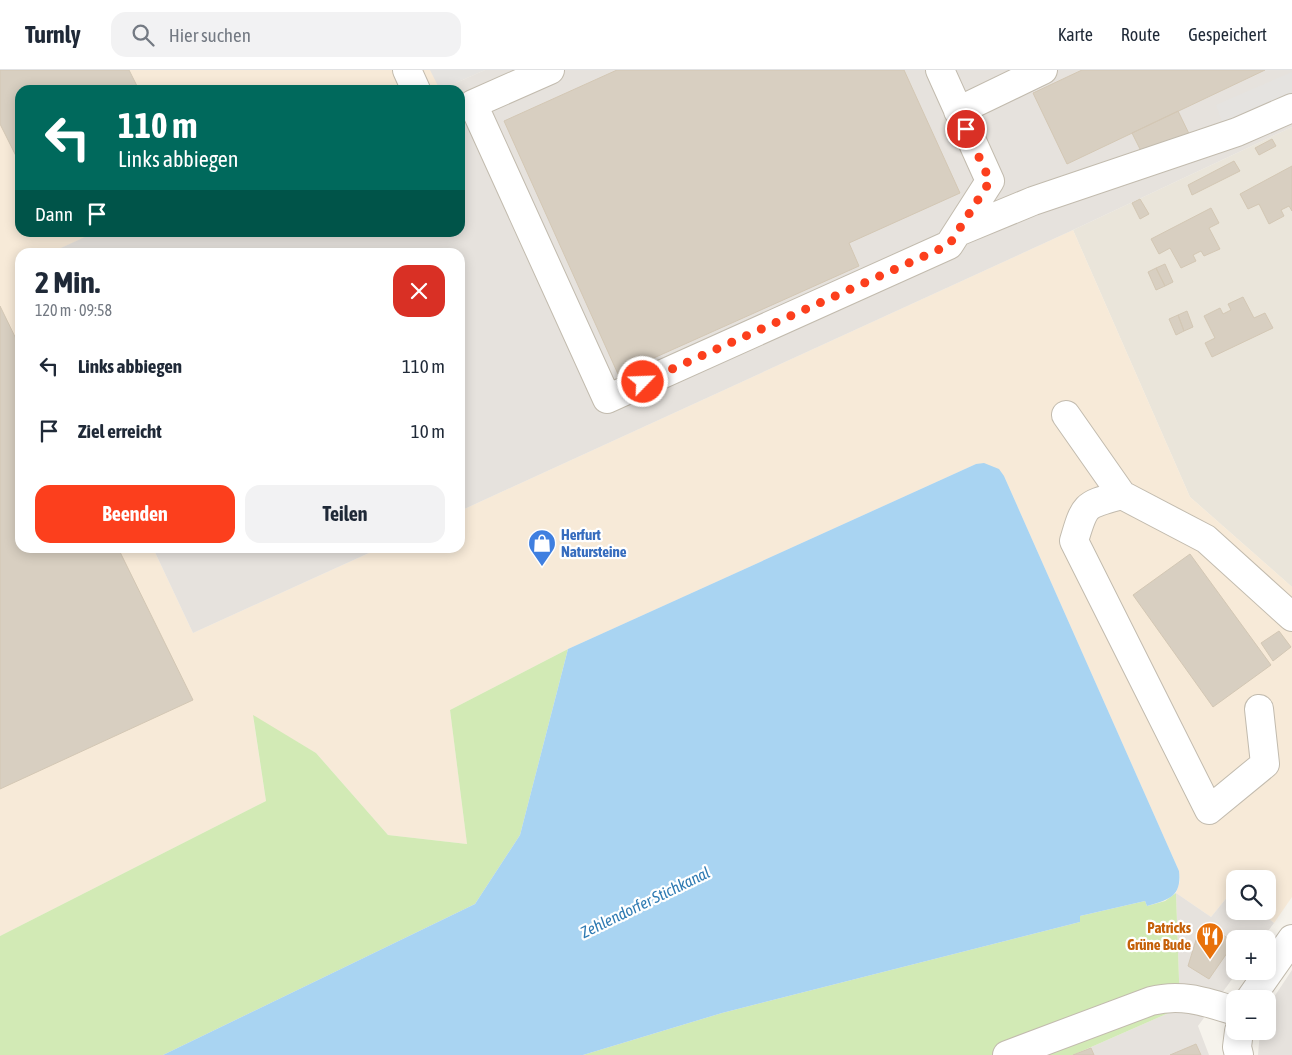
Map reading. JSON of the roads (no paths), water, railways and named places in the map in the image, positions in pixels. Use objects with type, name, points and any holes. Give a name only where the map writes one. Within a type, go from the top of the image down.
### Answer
[{"type":"street","points":[[407,70],[414,85]]},
{"type":"street","points":[[550,70],[474,104],[606,399],[949,245],[990,181],[940,70]]},
{"type":"street","points":[[958,111],[1043,70]]},
{"type":"street","points":[[958,232],[1033,201],[1237,132],[1292,108]]},
{"type":"street","points":[[1066,415],[1122,495],[1206,539],[1292,617]]},
{"type":"street","points":[[1122,495],[1092,503],[1082,515],[1074,540],[1209,810],[1265,764],[1259,709]]},
{"type":"street","points":[[1256,990],[1292,939]]},
{"type":"street","points":[[1007,1055],[1151,1001],[1164,998],[1192,998],[1226,1008]]},
{"type":"street","points":[[1238,1040],[1239,1055]]},
{"type":"water","name":"Zehlendorfer Stichkanal","points":[[984,463],[999,469],[1004,476],[1179,871],[1178,887],[1172,896],[1147,906],[1145,901],[1080,916],[1080,922],[722,1013],[583,1055],[163,1055],[475,904],[520,835],[568,649],[976,464]]},
{"type":"place","name":"Herfurt Natursteine","points":[[542,567]]},
{"type":"place","name":"Patricks Grüne Bude","points":[[1210,960]]}]
